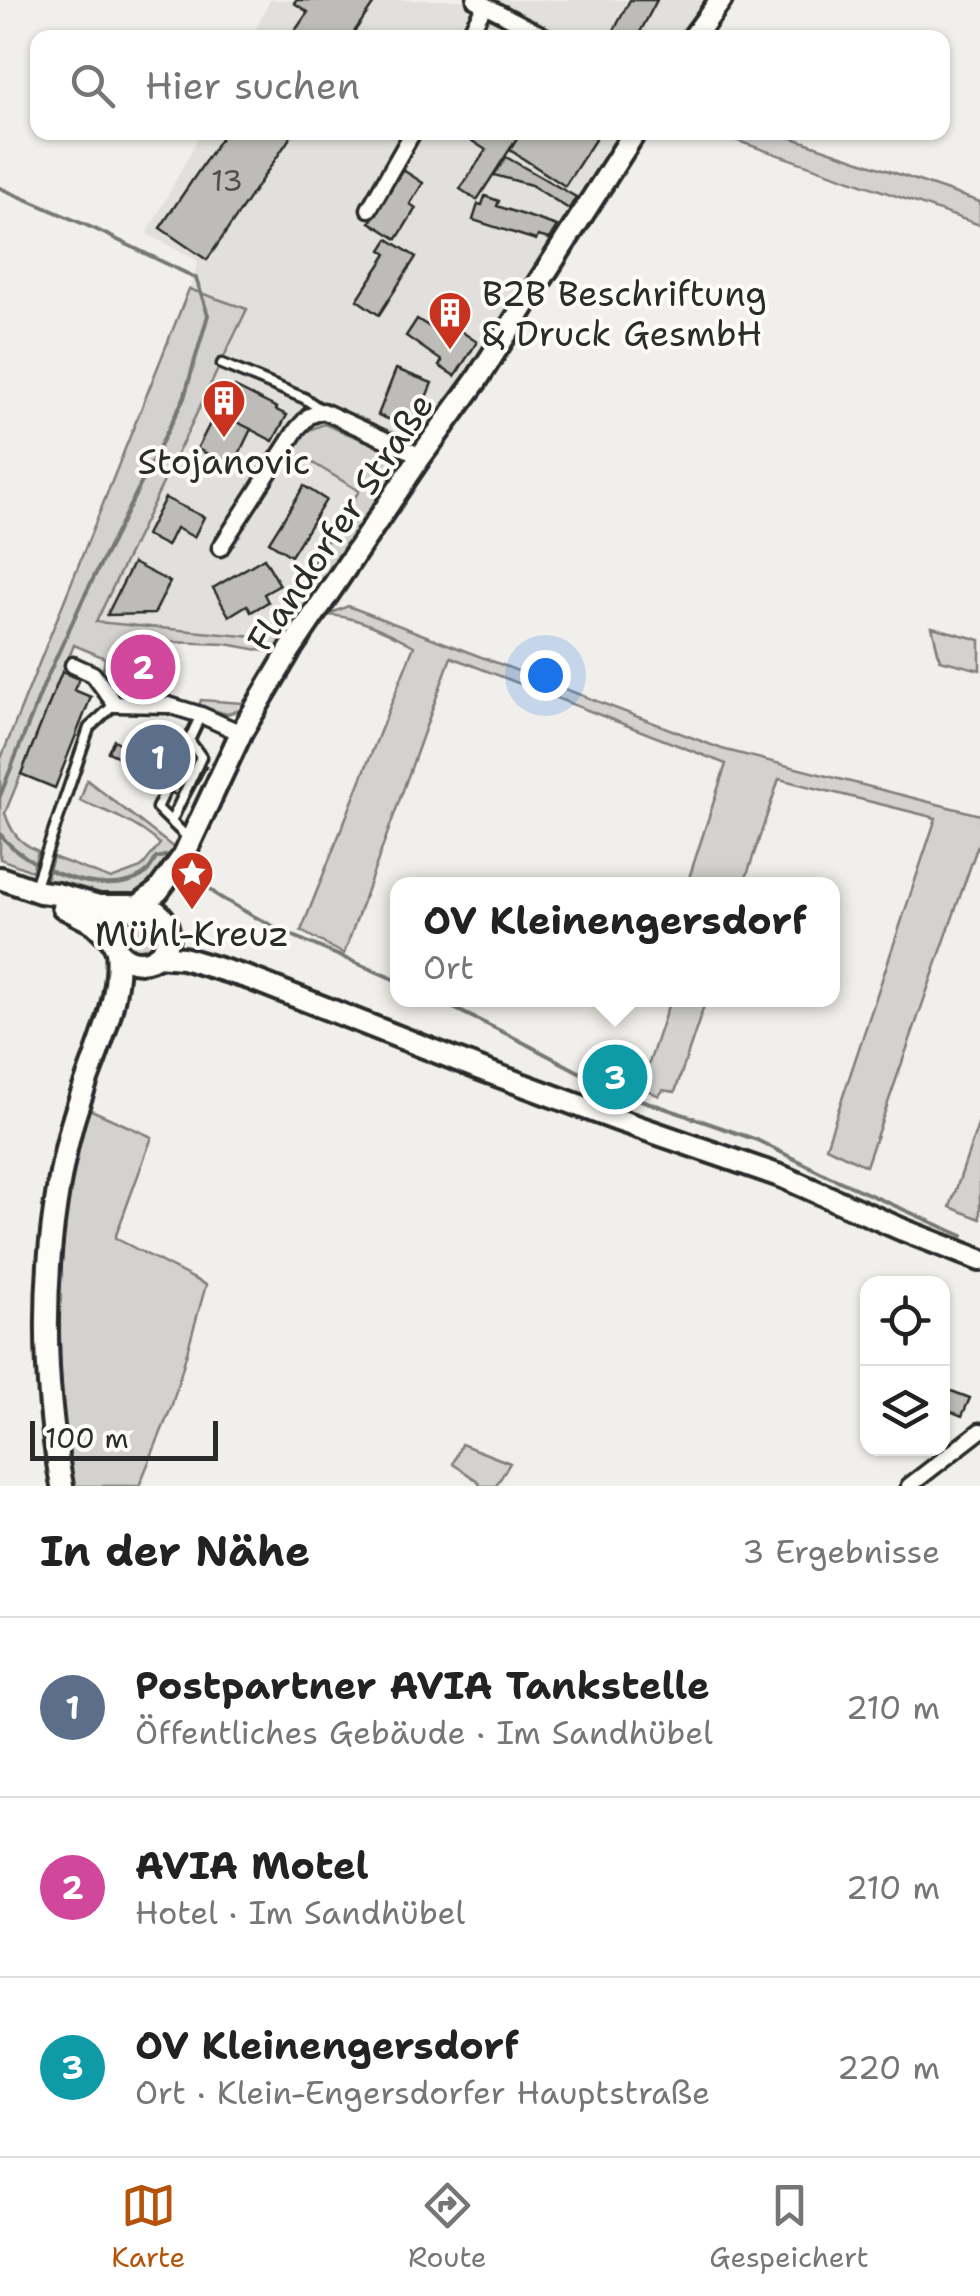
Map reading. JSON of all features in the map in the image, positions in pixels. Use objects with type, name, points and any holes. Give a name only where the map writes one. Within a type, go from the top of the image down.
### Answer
[{"type":"main road","points":[[699,30],[719,1]]},
{"type":"main road","name":"Flandorfer Straße","points":[[167,927],[169,903],[187,849],[240,733],[322,600],[524,309],[629,140]]},
{"type":"main road","name":"Flandorfer Straße","points":[[135,906],[158,891],[187,849]]},
{"type":"main road","points":[[0,878],[99,906],[156,910],[186,944],[249,978]]},
{"type":"main road","points":[[38,886],[54,903],[94,922],[130,960],[182,958],[249,978],[480,1069],[783,1177],[980,1260]]},
{"type":"main road","points":[[62,1486],[51,1418],[45,1332],[55,1205],[70,1132],[116,989],[112,927],[116,918],[135,906]]},
{"type":"main road","points":[[101,1041],[131,984],[166,943],[167,927]]},
{"type":"street","points":[[470,30],[480,3],[532,30]]},
{"type":"street","points":[[369,209],[408,140]]},
{"type":"street","points":[[220,548],[297,430],[310,416],[323,410],[421,456]]},
{"type":"street","points":[[73,666],[93,674],[115,704],[168,705],[240,733]]},
{"type":"street","points":[[909,1486],[980,1432]]},
{"type":"lane","points":[[222,364],[304,398],[323,410]]},
{"type":"lane","points":[[38,886],[43,860],[88,728],[115,704]]},
{"type":"lane","points":[[187,849],[171,822],[157,808],[201,715]]},
{"type":"lane","points":[[171,822],[202,757],[189,740]]},
{"type":"shaded area","points":[[270,0],[702,0],[683,30],[255,30]]},
{"type":"shaded area","points":[[197,140],[616,140],[462,382],[280,640],[95,622],[247,309],[189,289],[198,261],[147,234]]},
{"type":"shaded area","points":[[735,140],[798,140],[980,202],[980,225]]},
{"type":"shaded area","points":[[189,289],[247,309],[96,622],[265,638],[359,491],[308,460],[302,466],[292,460],[292,452],[304,432],[324,424],[398,454],[402,472],[244,709],[227,714],[199,706],[201,700],[243,703],[275,653],[226,644],[168,642],[170,696],[129,696],[112,687],[103,670],[105,658],[74,645],[5,813],[17,836],[38,851],[32,871],[0,859],[0,761]]},
{"type":"shaded area","points":[[348,606],[722,749],[980,815],[980,839],[866,1166],[826,1147],[936,818],[779,779],[746,877],[689,877],[726,764],[451,657],[344,954],[301,931],[414,646],[361,622],[327,615]]},
{"type":"shaded area","points":[[932,627],[980,640],[980,670],[940,660]]},
{"type":"shaded area","points":[[87,780],[174,848],[162,879],[132,898],[98,900],[52,887],[46,881],[53,857],[111,879],[141,868],[160,844],[132,824],[80,801]]},
{"type":"shaded area","points":[[140,912],[155,919],[162,934],[155,949],[140,956],[125,949],[118,934],[125,919]]},
{"type":"shaded area","points":[[668,1007],[704,1007],[675,1092],[663,1090],[659,1096],[641,1087]]},
{"type":"shaded area","points":[[89,1109],[152,1137],[115,1238],[206,1285],[171,1408],[139,1486],[73,1486],[68,1452],[61,1385],[60,1283],[68,1202]]},
{"type":"shaded area","points":[[980,1119],[980,1219],[950,1207]]},
{"type":"shaded area","points":[[461,1444],[510,1463],[496,1486],[480,1486],[453,1464]]},
{"type":"building","points":[[376,0],[355,30],[296,30],[308,12],[294,3]]},
{"type":"building","points":[[630,0],[657,0],[641,30],[614,30]]},
{"type":"building","points":[[220,140],[289,140],[207,260],[160,228]]},
{"type":"building","points":[[516,140],[477,200],[460,189],[486,150],[472,141]]},
{"type":"building","points":[[516,140],[595,140],[565,186],[510,150]]},
{"type":"building","points":[[506,157],[576,197],[569,209],[531,185],[494,175]]},
{"type":"building","points":[[403,170],[423,183],[410,204],[416,208],[397,239],[370,222]]},
{"type":"building","points":[[485,196],[499,201],[497,206],[557,226],[549,239],[538,236],[536,240],[473,220]]},
{"type":"building","points":[[388,239],[416,257],[379,315],[357,300],[387,254],[381,250]]},
{"type":"building","name":"B2B Beschriftung & Druck GesmbH","points":[[440,317],[477,342],[455,376],[439,366],[442,361],[406,336],[417,319],[433,329]]},
{"type":"building","points":[[396,369],[432,383],[413,429],[378,415]]},
{"type":"building","points":[[235,387],[287,415],[273,441],[221,414]]},
{"type":"building","name":"Stojanovic","points":[[216,412],[251,429],[233,466],[197,449]]},
{"type":"building","points":[[304,486],[326,500],[291,556],[269,542]]},
{"type":"building","points":[[165,498],[204,517],[194,537],[176,528],[167,546],[146,535]]},
{"type":"building","points":[[264,558],[280,585],[264,594],[268,602],[251,612],[247,605],[229,616],[213,588]]},
{"type":"building","points":[[133,563],[170,582],[154,614],[107,615]]},
{"type":"building","points":[[168,651],[170,681],[119,684],[117,654]]},
{"type":"building","points":[[62,672],[79,679],[74,690],[91,697],[55,788],[21,774]]},
{"type":"building","points":[[114,740],[130,748],[133,741],[154,751],[160,747],[172,753],[152,794],[129,779],[137,762],[108,752]]},
{"type":"building","points":[[173,750],[206,767],[188,801],[156,785]]},
{"type":"building","points":[[950,1390],[970,1398],[962,1416],[950,1411]]},
{"type":"waterway","points":[[0,188],[196,278],[208,315],[184,398],[82,601],[0,796]]},
{"type":"waterway","points":[[0,834],[45,868],[87,882],[126,882],[144,874],[156,858],[169,855]]},
{"type":"waterway","points":[[207,885],[222,898],[277,928],[390,977]]},
{"type":"waterway","points":[[451,1007],[615,1091],[757,1140],[963,1236]]},
{"type":"place","name":"B2B Beschriftung & Druck GesmbH","points":[[450,351]]},
{"type":"place","name":"Stojanovic","points":[[224,439]]},
{"type":"place","name":"AVIA Motel","points":[[143,667]]},
{"type":"place","name":"Postpartner AVIA Tankstelle","points":[[158,757]]},
{"type":"place","name":"Mühl-Kreuz","points":[[192,911]]},
{"type":"place","name":"OV Kleinengersdorf","points":[[615,1077]]}]
